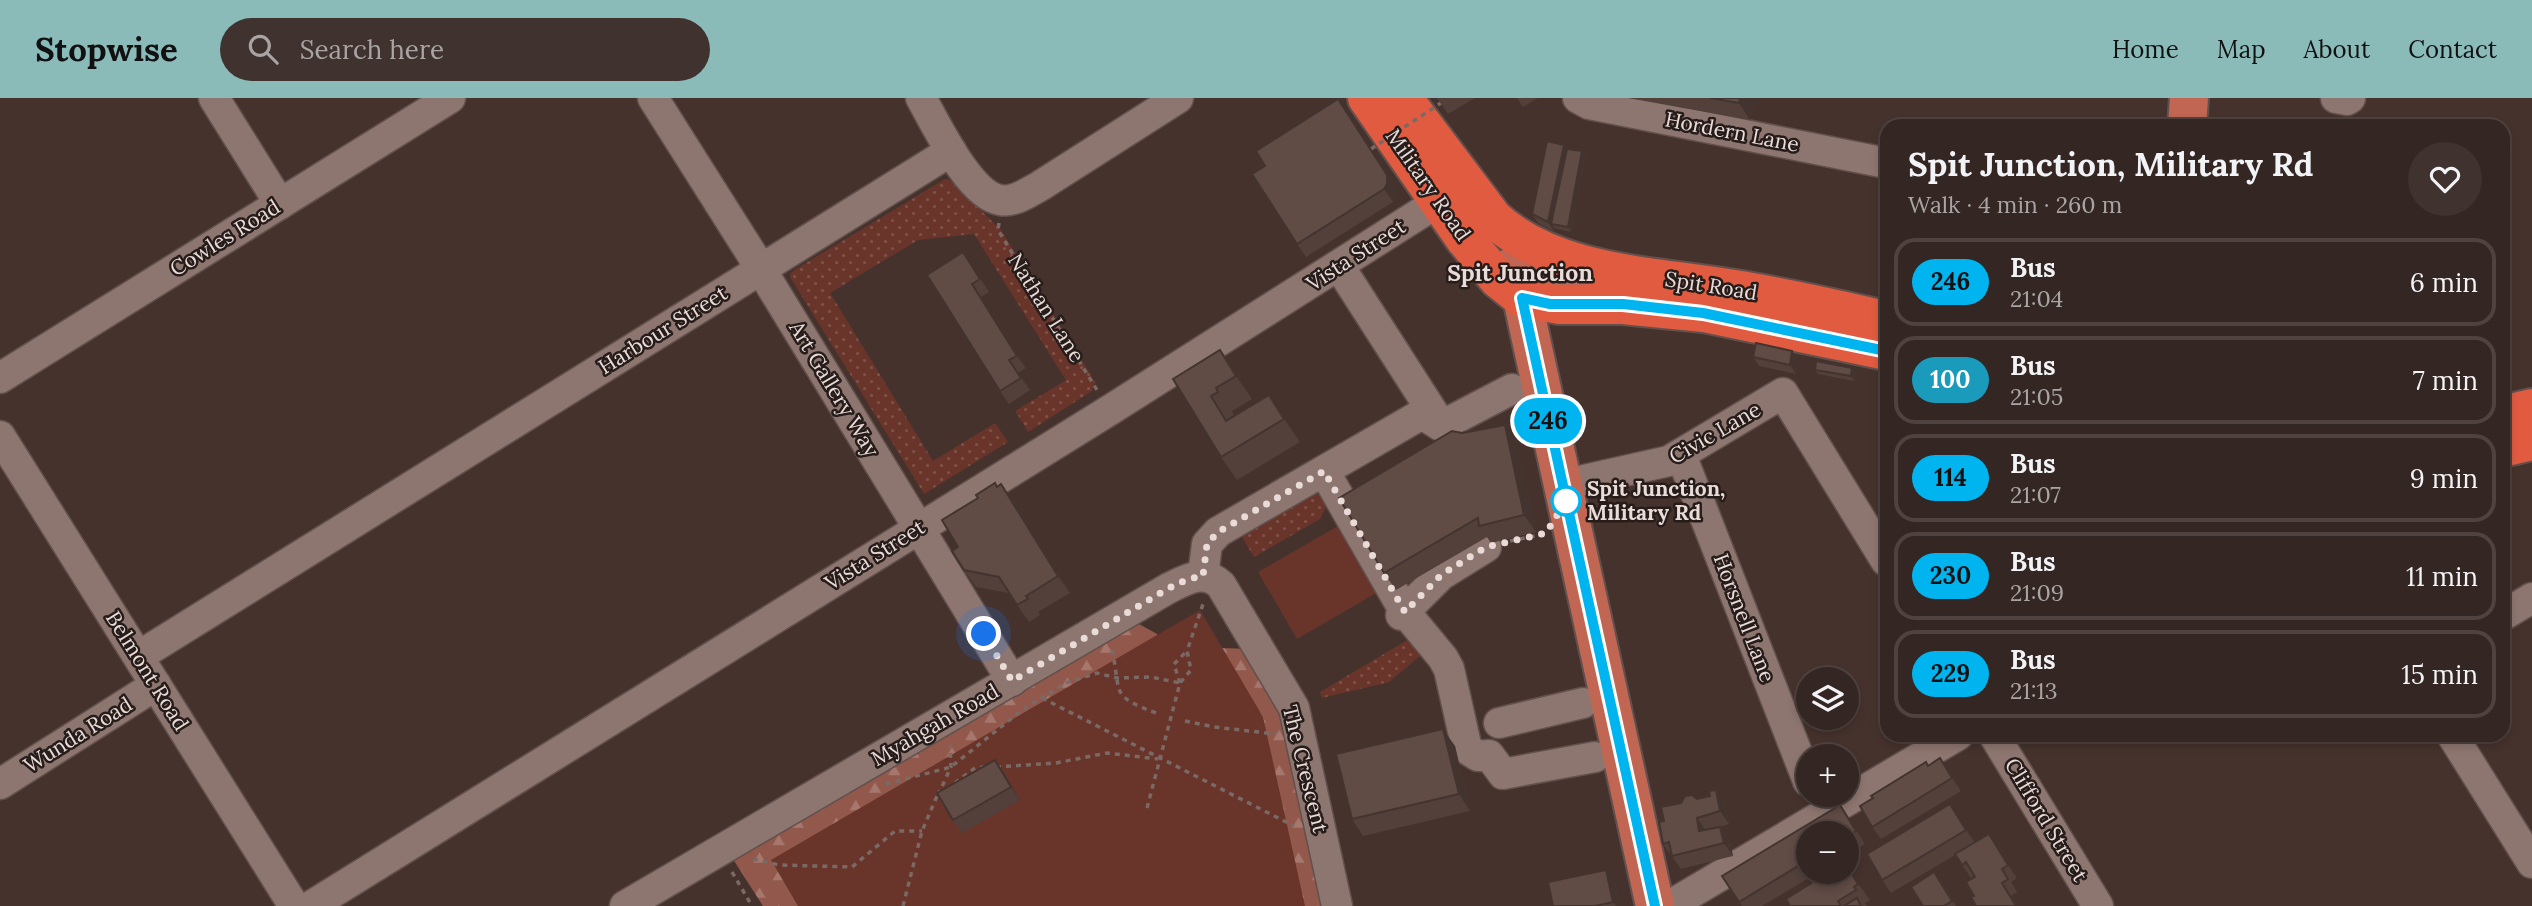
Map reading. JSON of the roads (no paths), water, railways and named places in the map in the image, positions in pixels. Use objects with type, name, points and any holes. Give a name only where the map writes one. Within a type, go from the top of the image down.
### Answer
[{"type":"highway","name":"Military Road","points":[[1367,98],[1487,269],[1506,288],[1522,298]]},
{"type":"highway","name":"Military Road","points":[[1403,98],[1494,219],[1509,232],[1536,248]]},
{"type":"highway","name":"Spit Road","points":[[1536,248],[1559,257],[1632,275],[1745,290],[1880,319]]},
{"type":"highway","name":"Spit Road","points":[[1522,298],[1550,304],[1623,304],[1703,313],[1880,350]]},
{"type":"highway","points":[[2510,413],[2532,408]]},
{"type":"highway","points":[[2510,446],[2532,441]]},
{"type":"main road","points":[[2188,119],[2189,98]]},
{"type":"main road","name":"Military Road","points":[[1441,149],[1463,205],[1511,270],[1522,298],[1655,906]]},
{"type":"main road","points":[[1522,298],[1540,282],[1556,278],[1632,275]]},
{"type":"street","points":[[214,98],[280,204]]},
{"type":"street","name":"Cowles Road","points":[[0,378],[450,98]]},
{"type":"street","name":"Art Gallery Way","points":[[653,98],[761,269],[1012,681]]},
{"type":"street","points":[[921,98],[962,169],[981,190],[1000,200],[1018,198],[1040,186],[1178,98]]},
{"type":"street","name":"Hordern Lane","points":[[1578,98],[1588,104],[1880,162]]},
{"type":"street","points":[[2336,98],[2350,98]]},
{"type":"street","name":"Harbour Street","points":[[139,656],[951,151]]},
{"type":"street","name":"Vista Street","points":[[311,906],[1110,411],[1438,202]]},
{"type":"street","points":[[1339,266],[1441,426]]},
{"type":"street","points":[[1441,426],[1512,389]]},
{"type":"street","name":"Civic Lane","points":[[1562,485],[1669,461],[1783,393],[1880,551]]},
{"type":"street","points":[[1205,586],[1207,544],[1218,532],[1422,414],[1441,426]]},
{"type":"street","name":"Belmont Road","points":[[0,436],[294,906]]},
{"type":"street","name":"Horsnell Lane","points":[[1681,456],[1796,750]]},
{"type":"street","points":[[1324,471],[1401,609],[1443,658],[1449,669],[1467,750],[1478,757],[1489,755],[1503,774],[1595,757]]},
{"type":"street","points":[[1401,609],[1441,575],[1486,547]]},
{"type":"street","name":"The Crescent","points":[[1205,586],[1213,578],[1221,585],[1294,708],[1337,906]]},
{"type":"street","name":"Myahgah Road","points":[[625,906],[724,858],[949,716],[1100,631],[1169,588],[1188,579],[1205,586]]},
{"type":"street","points":[[2510,611],[2532,598]]},
{"type":"street","name":"Wunda Road","points":[[0,784],[156,685]]},
{"type":"street","points":[[1499,723],[1583,703]]},
{"type":"street","points":[[1859,784],[1944,742]]},
{"type":"street","name":"Clifford Street","points":[[1998,742],[2098,906]]},
{"type":"street","points":[[2456,742],[2532,863]]},
{"type":"street","points":[[1669,906],[1814,807]]},
{"type":"place","name":"Spit Junction, Military Rd","points":[[1566,501]]},
{"type":"district","name":"Spit Junction","points":[[1520,273]]}]
